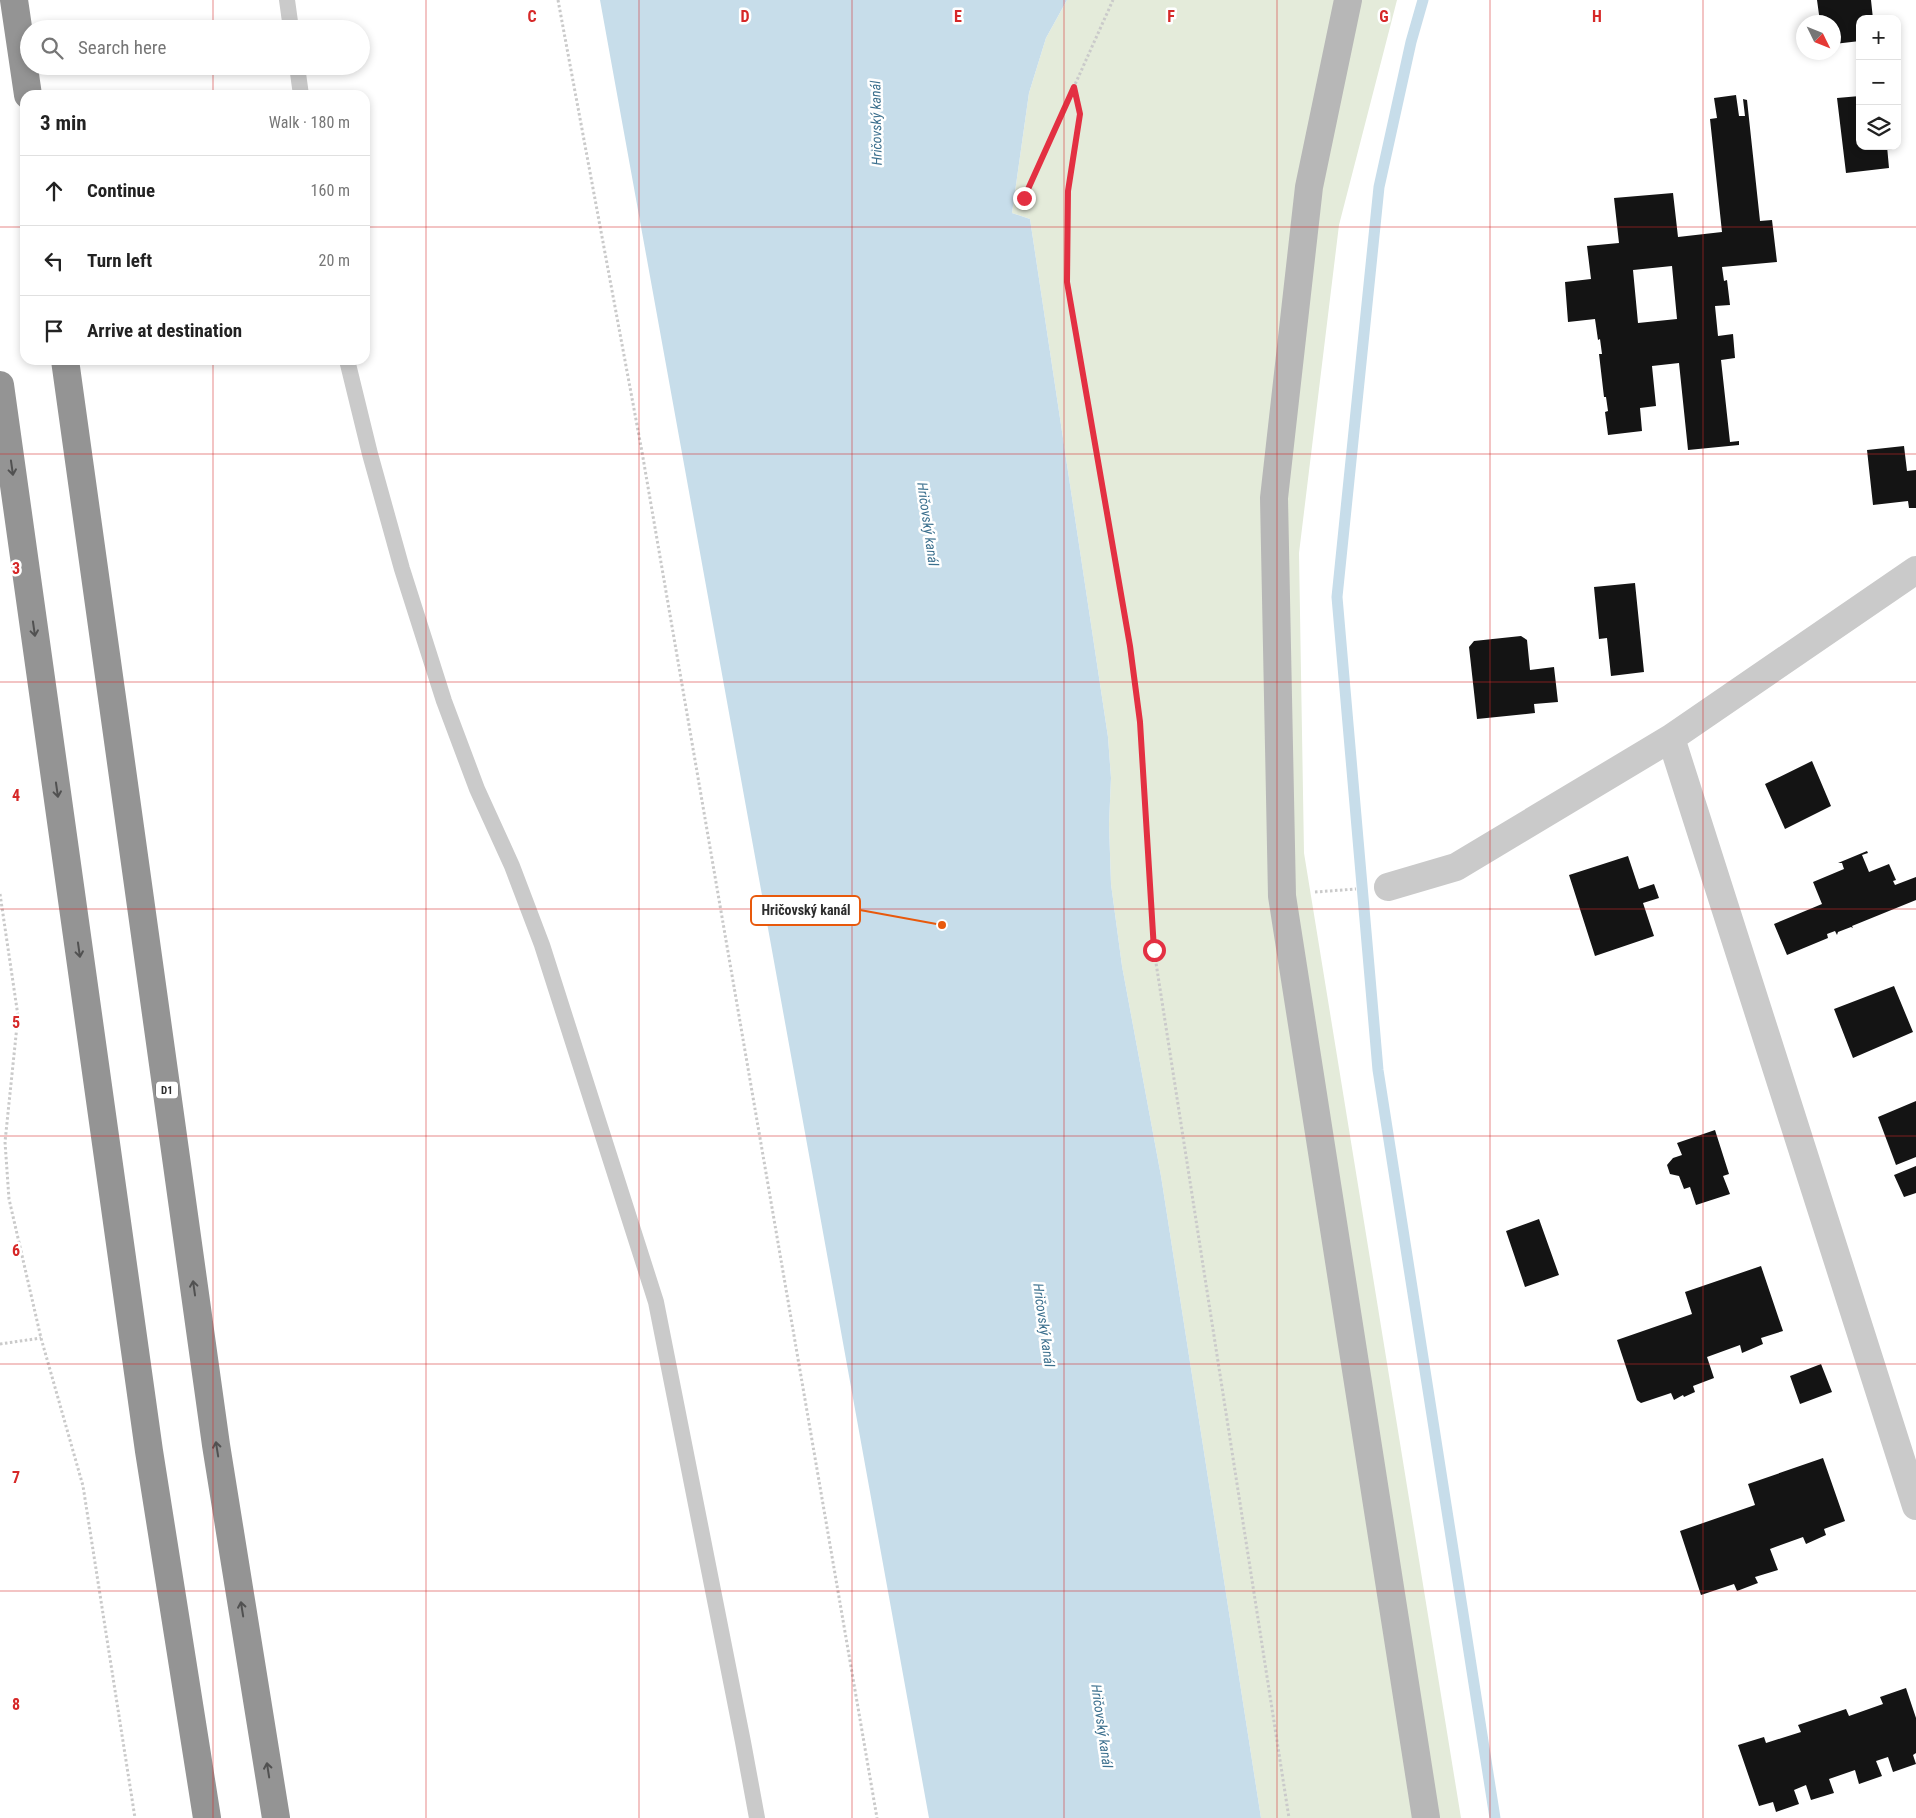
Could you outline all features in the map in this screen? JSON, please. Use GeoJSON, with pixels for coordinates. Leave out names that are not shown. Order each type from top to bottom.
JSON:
{"type":"FeatureCollection","features":[{"type":"Feature","properties":{"kind":"highway"},"geometry":{"type":"LineString","coordinates":[[14,0],[20,41]]}},
{"type":"Feature","properties":{"kind":"highway"},"geometry":{"type":"LineString","coordinates":[[25,75],[27,90]]}},
{"type":"Feature","properties":{"kind":"highway","name":"D1"},"geometry":{"type":"LineString","coordinates":[[66,365],[216,1445],[276,1818]]}},
{"type":"Feature","properties":{"kind":"highway"},"geometry":{"type":"LineString","coordinates":[[0,385],[149,1451],[208,1818]]}},
{"type":"Feature","properties":{"kind":"main road"},"geometry":{"type":"LineString","coordinates":[[1348,0],[1308,187],[1274,498],[1282,896],[1426,1818]]}},
{"type":"Feature","properties":{"kind":"street"},"geometry":{"type":"LineString","coordinates":[[1388,887],[1456,867],[1671,738],[1916,570]]}},
{"type":"Feature","properties":{"kind":"street"},"geometry":{"type":"LineString","coordinates":[[1671,738],[1916,1506]]}},
{"type":"Feature","properties":{"kind":"lane"},"geometry":{"type":"LineString","coordinates":[[287,0],[290,20]]}},
{"type":"Feature","properties":{"kind":"lane"},"geometry":{"type":"LineString","coordinates":[[298,75],[300,90]]}},
{"type":"Feature","properties":{"kind":"lane"},"geometry":{"type":"LineString","coordinates":[[348,365],[370,454],[402,569],[444,701],[477,789],[512,866],[542,945],[656,1302],[743,1742],[756,1818]]}},
{"type":"Feature","properties":{"kind":"path"},"geometry":{"type":"LineString","coordinates":[[558,0],[642,452],[877,1818]]}},
{"type":"Feature","properties":{"kind":"path"},"geometry":{"type":"LineString","coordinates":[[1024,198],[1113,0]]}},
{"type":"Feature","properties":{"kind":"path"},"geometry":{"type":"LineString","coordinates":[[1074,87],[1080,114],[1068,191],[1067,282],[1130,646],[1140,722],[1154,950],[1289,1818]]}},
{"type":"Feature","properties":{"kind":"path"},"geometry":{"type":"LineString","coordinates":[[0,894],[18,1016],[5,1142],[9,1199],[42,1338],[83,1486],[135,1818]]}},
{"type":"Feature","properties":{"kind":"path"},"geometry":{"type":"LineString","coordinates":[[0,1344],[42,1338]]}},
{"type":"Feature","properties":{"kind":"green space"},"geometry":{"type":"Polygon","coordinates":[[[1067,0],[1397,0],[1339,225],[1299,553],[1304,853],[1461,1818],[1261,1818],[1161,1176],[1122,966],[1111,884],[1109,824],[1111,778],[1108,737],[1030,219],[1012,213],[1029,93],[1046,38],[1067,0]]]}},
{"type":"Feature","properties":{"kind":"water","name":"Hričovský kanál"},"geometry":{"type":"Polygon","coordinates":[[[600,0],[1067,0],[1046,38],[1029,93],[1012,213],[1030,219],[1108,737],[1111,778],[1109,824],[1111,884],[1122,966],[1161,1176],[1261,1818],[929,1818],[600,0]]]}},
{"type":"Feature","properties":{"kind":"building"},"geometry":{"type":"Polygon","coordinates":[[[1817,0],[1871,0],[1873,15],[1856,15],[1856,41],[1841,43],[1841,15],[1819,15],[1817,0]]]}},
{"type":"Feature","properties":{"kind":"building"},"geometry":{"type":"Polygon","coordinates":[[[1736,95],[1739,116],[1745,116],[1743,99],[1747,100],[1760,221],[1772,220],[1777,262],[1722,267],[1724,281],[1727,280],[1730,305],[1715,306],[1718,336],[1733,334],[1735,358],[1721,360],[1730,442],[1739,441],[1739,445],[1688,450],[1679,363],[1652,366],[1656,406],[1640,408],[1642,431],[1608,435],[1605,412],[1608,411],[1606,397],[1604,397],[1599,354],[1602,354],[1595,319],[1568,322],[1565,282],[1591,279],[1587,246],[1619,243],[1614,198],[1673,193],[1678,237],[1722,232],[1710,119],[1717,118],[1714,98],[1736,95]],[[1672,266],[1633,270],[1638,323],[1677,319],[1672,266]]]}},
{"type":"Feature","properties":{"kind":"building"},"geometry":{"type":"Polygon","coordinates":[[[1856,96],[1856,150],[1887,150],[1889,168],[1846,173],[1837,98],[1856,96]]]}},
{"type":"Feature","properties":{"kind":"building"},"geometry":{"type":"Polygon","coordinates":[[[1904,446],[1907,471],[1916,470],[1916,508],[1909,508],[1908,501],[1873,505],[1867,450],[1904,446]]]}},
{"type":"Feature","properties":{"kind":"building"},"geometry":{"type":"Polygon","coordinates":[[[1635,583],[1644,672],[1611,676],[1607,638],[1599,639],[1594,587],[1635,583]]]}},
{"type":"Feature","properties":{"kind":"building"},"geometry":{"type":"Polygon","coordinates":[[[1521,636],[1527,640],[1530,670],[1554,667],[1558,702],[1534,704],[1535,713],[1477,719],[1469,647],[1474,641],[1521,636]]]}},
{"type":"Feature","properties":{"kind":"building"},"geometry":{"type":"Polygon","coordinates":[[[1812,761],[1831,806],[1785,829],[1765,784],[1812,761]]]}},
{"type":"Feature","properties":{"kind":"building"},"geometry":{"type":"Polygon","coordinates":[[[1867,851],[1868,853],[1862,855],[1869,872],[1889,864],[1896,880],[1893,881],[1895,885],[1916,877],[1916,900],[1852,926],[1853,928],[1838,932],[1837,935],[1835,931],[1827,934],[1828,938],[1787,955],[1774,924],[1822,904],[1813,882],[1844,869],[1842,863],[1838,863],[1867,851]]]}},
{"type":"Feature","properties":{"kind":"building"},"geometry":{"type":"Polygon","coordinates":[[[1628,856],[1639,889],[1654,884],[1659,898],[1643,903],[1654,936],[1595,956],[1569,875],[1628,856]]]}},
{"type":"Feature","properties":{"kind":"building"},"geometry":{"type":"Polygon","coordinates":[[[1894,986],[1913,1032],[1853,1058],[1834,1009],[1894,986]]]}},
{"type":"Feature","properties":{"kind":"building"},"geometry":{"type":"Polygon","coordinates":[[[1916,1101],[1916,1157],[1896,1165],[1878,1117],[1916,1101]]]}},
{"type":"Feature","properties":{"kind":"building"},"geometry":{"type":"Polygon","coordinates":[[[1715,1130],[1729,1174],[1723,1176],[1730,1194],[1696,1205],[1690,1187],[1684,1189],[1679,1176],[1670,1174],[1667,1165],[1673,1158],[1682,1155],[1677,1143],[1715,1130]]]}},
{"type":"Feature","properties":{"kind":"building"},"geometry":{"type":"Polygon","coordinates":[[[1916,1166],[1916,1193],[1904,1197],[1894,1175],[1916,1166]]]}},
{"type":"Feature","properties":{"kind":"building"},"geometry":{"type":"Polygon","coordinates":[[[1539,1219],[1559,1275],[1525,1287],[1506,1231],[1539,1219]]]}},
{"type":"Feature","properties":{"kind":"building"},"geometry":{"type":"Polygon","coordinates":[[[1761,1266],[1783,1331],[1761,1338],[1763,1344],[1742,1353],[1740,1345],[1707,1357],[1714,1378],[1693,1386],[1695,1392],[1674,1400],[1671,1393],[1641,1403],[1637,1400],[1617,1340],[1692,1314],[1685,1292],[1761,1266]]]}},
{"type":"Feature","properties":{"kind":"building"},"geometry":{"type":"Polygon","coordinates":[[[1821,1364],[1832,1392],[1800,1404],[1790,1376],[1821,1364]]]}},
{"type":"Feature","properties":{"kind":"building"},"geometry":{"type":"Polygon","coordinates":[[[1823,1458],[1845,1521],[1824,1529],[1826,1535],[1806,1544],[1803,1537],[1770,1549],[1778,1570],[1755,1577],[1758,1583],[1737,1591],[1734,1584],[1701,1595],[1680,1531],[1755,1505],[1748,1484],[1823,1458]]]}},
{"type":"Feature","properties":{"kind":"building"},"geometry":{"type":"Polygon","coordinates":[[[1906,1688],[1916,1718],[1916,1753],[1913,1755],[1916,1764],[1893,1772],[1888,1757],[1876,1761],[1882,1776],[1859,1784],[1855,1770],[1829,1779],[1834,1793],[1811,1800],[1806,1785],[1794,1790],[1799,1804],[1776,1812],[1773,1802],[1759,1806],[1738,1745],[1764,1737],[1766,1743],[1801,1732],[1798,1725],[1846,1709],[1849,1716],[1883,1704],[1880,1697],[1906,1688]]]}},
{"type":"Feature","properties":{"kind":"waterway"},"geometry":{"type":"LineString","coordinates":[[1423,0],[1411,42],[1379,187],[1337,597],[1378,1070],[1495,1818]]}},
{"type":"Feature","properties":{"kind":"place","name":"Hričovský kanál"},"geometry":{"type":"Point","coordinates":[942,925]}},
{"type":"Feature","properties":{"kind":"route"},"geometry":{"type":"LineString","coordinates":[[1024,198],[1074,87],[1080,114],[1068,191],[1067,282],[1130,646],[1140,722],[1154,950]]}}]}
